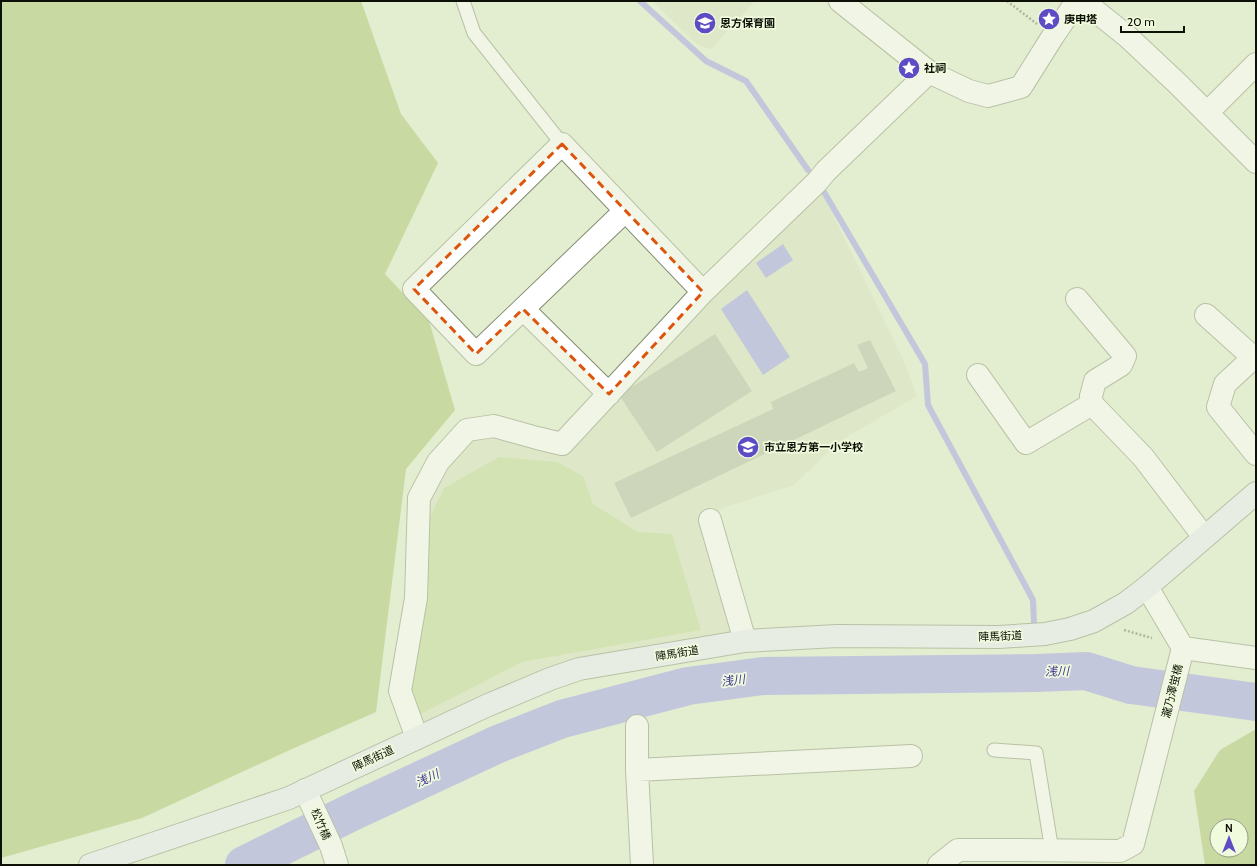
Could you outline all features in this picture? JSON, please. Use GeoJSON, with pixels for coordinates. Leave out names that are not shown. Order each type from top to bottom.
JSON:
{"type":"FeatureCollection","features":[{"type":"Feature","properties":{"kind":"main road","name":"陣馬街道"},"geometry":{"type":"LineString","coordinates":[[90,865],[289,798],[308,797],[417,738],[527,688],[579,669],[746,641],[837,636],[999,637],[1045,634],[1070,629],[1094,621],[1126,603],[1147,587],[1256,493]]}},
{"type":"Feature","properties":{"kind":"street"},"geometry":{"type":"LineString","coordinates":[[840,1],[929,72],[969,91],[988,96],[1021,87],[1077,1]]}},
{"type":"Feature","properties":{"kind":"street"},"geometry":{"type":"LineString","coordinates":[[1083,1],[1128,37],[1256,162]]}},
{"type":"Feature","properties":{"kind":"street"},"geometry":{"type":"LineString","coordinates":[[1207,113],[1256,64]]}},
{"type":"Feature","properties":{"kind":"street"},"geometry":{"type":"LineString","coordinates":[[417,738],[400,691],[416,598],[419,498],[438,462],[467,430],[487,427],[494,426],[562,444],[702,292],[929,72]]}},
{"type":"Feature","properties":{"kind":"street"},"geometry":{"type":"LineString","coordinates":[[625,211],[476,354],[414,289],[562,144],[702,292]]}},
{"type":"Feature","properties":{"kind":"street"},"geometry":{"type":"LineString","coordinates":[[1077,299],[1125,356],[1120,365],[1095,381],[1091,396],[1092,404],[1144,457],[1204,537]]}},
{"type":"Feature","properties":{"kind":"street"},"geometry":{"type":"LineString","coordinates":[[523,308],[609,394]]}},
{"type":"Feature","properties":{"kind":"street"},"geometry":{"type":"LineString","coordinates":[[1206,315],[1254,359],[1225,384],[1218,407],[1256,454]]}},
{"type":"Feature","properties":{"kind":"street"},"geometry":{"type":"LineString","coordinates":[[978,374],[1026,443],[1092,404]]}},
{"type":"Feature","properties":{"kind":"street"},"geometry":{"type":"LineString","coordinates":[[710,520],[746,641]]}},
{"type":"Feature","properties":{"kind":"street"},"geometry":{"type":"LineString","coordinates":[[1147,587],[1182,653],[1256,658]]}},
{"type":"Feature","properties":{"kind":"street","name":"瀧乃澤蛍橋"},"geometry":{"type":"LineString","coordinates":[[939,865],[958,850],[1022,857],[1052,851],[1120,851],[1133,844],[1182,653]]}},
{"type":"Feature","properties":{"kind":"street"},"geometry":{"type":"LineString","coordinates":[[638,726],[637,770],[642,865]]}},
{"type":"Feature","properties":{"kind":"street"},"geometry":{"type":"LineString","coordinates":[[637,770],[911,756]]}},
{"type":"Feature","properties":{"kind":"street","name":"松竹橋"},"geometry":{"type":"LineString","coordinates":[[308,797],[334,855]]}},
{"type":"Feature","properties":{"kind":"lane"},"geometry":{"type":"LineString","coordinates":[[463,1],[474,33],[562,144]]}},
{"type":"Feature","properties":{"kind":"lane"},"geometry":{"type":"LineString","coordinates":[[994,750],[1036,753],[1052,851]]}},
{"type":"Feature","properties":{"kind":"path"},"geometry":{"type":"LineString","coordinates":[[1007,1],[1053,36]]}},
{"type":"Feature","properties":{"kind":"path"},"geometry":{"type":"LineString","coordinates":[[1094,621],[1182,653]]}},
{"type":"Feature","properties":{"kind":"highlighted area"},"geometry":{"type":"Polygon","coordinates":[[[562,144],[703,292],[609,394],[523,309],[476,354],[414,289],[562,144]]]}},
{"type":"Feature","properties":{"kind":"shaded area","name":"恩方保育園"},"geometry":{"type":"Polygon","coordinates":[[[652,1],[755,1],[711,49],[698,45],[652,1]]]}},
{"type":"Feature","properties":{"kind":"shaded area"},"geometry":{"type":"Polygon","coordinates":[[[817,182],[901,355],[917,396],[838,442],[794,485],[722,508],[710,520],[743,632],[531,675],[414,727],[419,498],[467,430],[562,444],[817,182]]]}},
{"type":"Feature","properties":{"kind":"shaded area"},"geometry":{"type":"Polygon","coordinates":[[[783,244],[793,260],[766,278],[756,263],[783,244]]]}},
{"type":"Feature","properties":{"kind":"shaded area"},"geometry":{"type":"Polygon","coordinates":[[[747,290],[790,357],[763,375],[721,309],[747,290]]]}},
{"type":"Feature","properties":{"kind":"green space"},"geometry":{"type":"Polygon","coordinates":[[[1,1],[361,1],[401,114],[438,163],[385,274],[429,321],[455,410],[406,469],[376,712],[142,818],[1,858],[1,1]]]}},
{"type":"Feature","properties":{"kind":"green space"},"geometry":{"type":"Polygon","coordinates":[[[499,457],[557,462],[583,476],[593,504],[638,532],[672,534],[701,630],[522,662],[417,716],[408,683],[428,579],[428,521],[444,488],[499,457]]]}},
{"type":"Feature","properties":{"kind":"green space"},"geometry":{"type":"Polygon","coordinates":[[[1256,729],[1256,865],[1205,865],[1194,791],[1220,750],[1256,729]]]}},
{"type":"Feature","properties":{"kind":"building"},"geometry":{"type":"Polygon","coordinates":[[[715,334],[752,391],[657,452],[619,395],[715,334]]]}},
{"type":"Feature","properties":{"kind":"building"},"geometry":{"type":"Polygon","coordinates":[[[870,340],[896,391],[631,518],[614,483],[773,409],[771,402],[854,363],[859,372],[868,368],[857,345],[870,340]]]}},
{"type":"Feature","properties":{"kind":"waterway"},"geometry":{"type":"LineString","coordinates":[[640,1],[706,61],[746,81],[808,170]]}},
{"type":"Feature","properties":{"kind":"waterway"},"geometry":{"type":"LineString","coordinates":[[824,192],[925,364],[928,405],[1033,600],[1034,623]]}},
{"type":"Feature","properties":{"kind":"waterway"},"geometry":{"type":"LineString","coordinates":[[1036,657],[1037,673]]}},
{"type":"Feature","properties":{"kind":"waterway","name":"浅川"},"geometry":{"type":"LineString","coordinates":[[244,865],[352,812],[498,744],[562,719],[688,686],[763,676],[1037,673],[1086,671],[1131,685],[1256,702]]}},
{"type":"Feature","properties":{"kind":"place","name":"庚申塔"},"geometry":{"type":"Point","coordinates":[1049,19]}},
{"type":"Feature","properties":{"kind":"place","name":"恩方保育園"},"geometry":{"type":"Point","coordinates":[705,23]}},
{"type":"Feature","properties":{"kind":"place","name":"社祠"},"geometry":{"type":"Point","coordinates":[909,68]}},
{"type":"Feature","properties":{"kind":"place","name":"市立恩方第一小学校"},"geometry":{"type":"Point","coordinates":[748,447]}}]}
